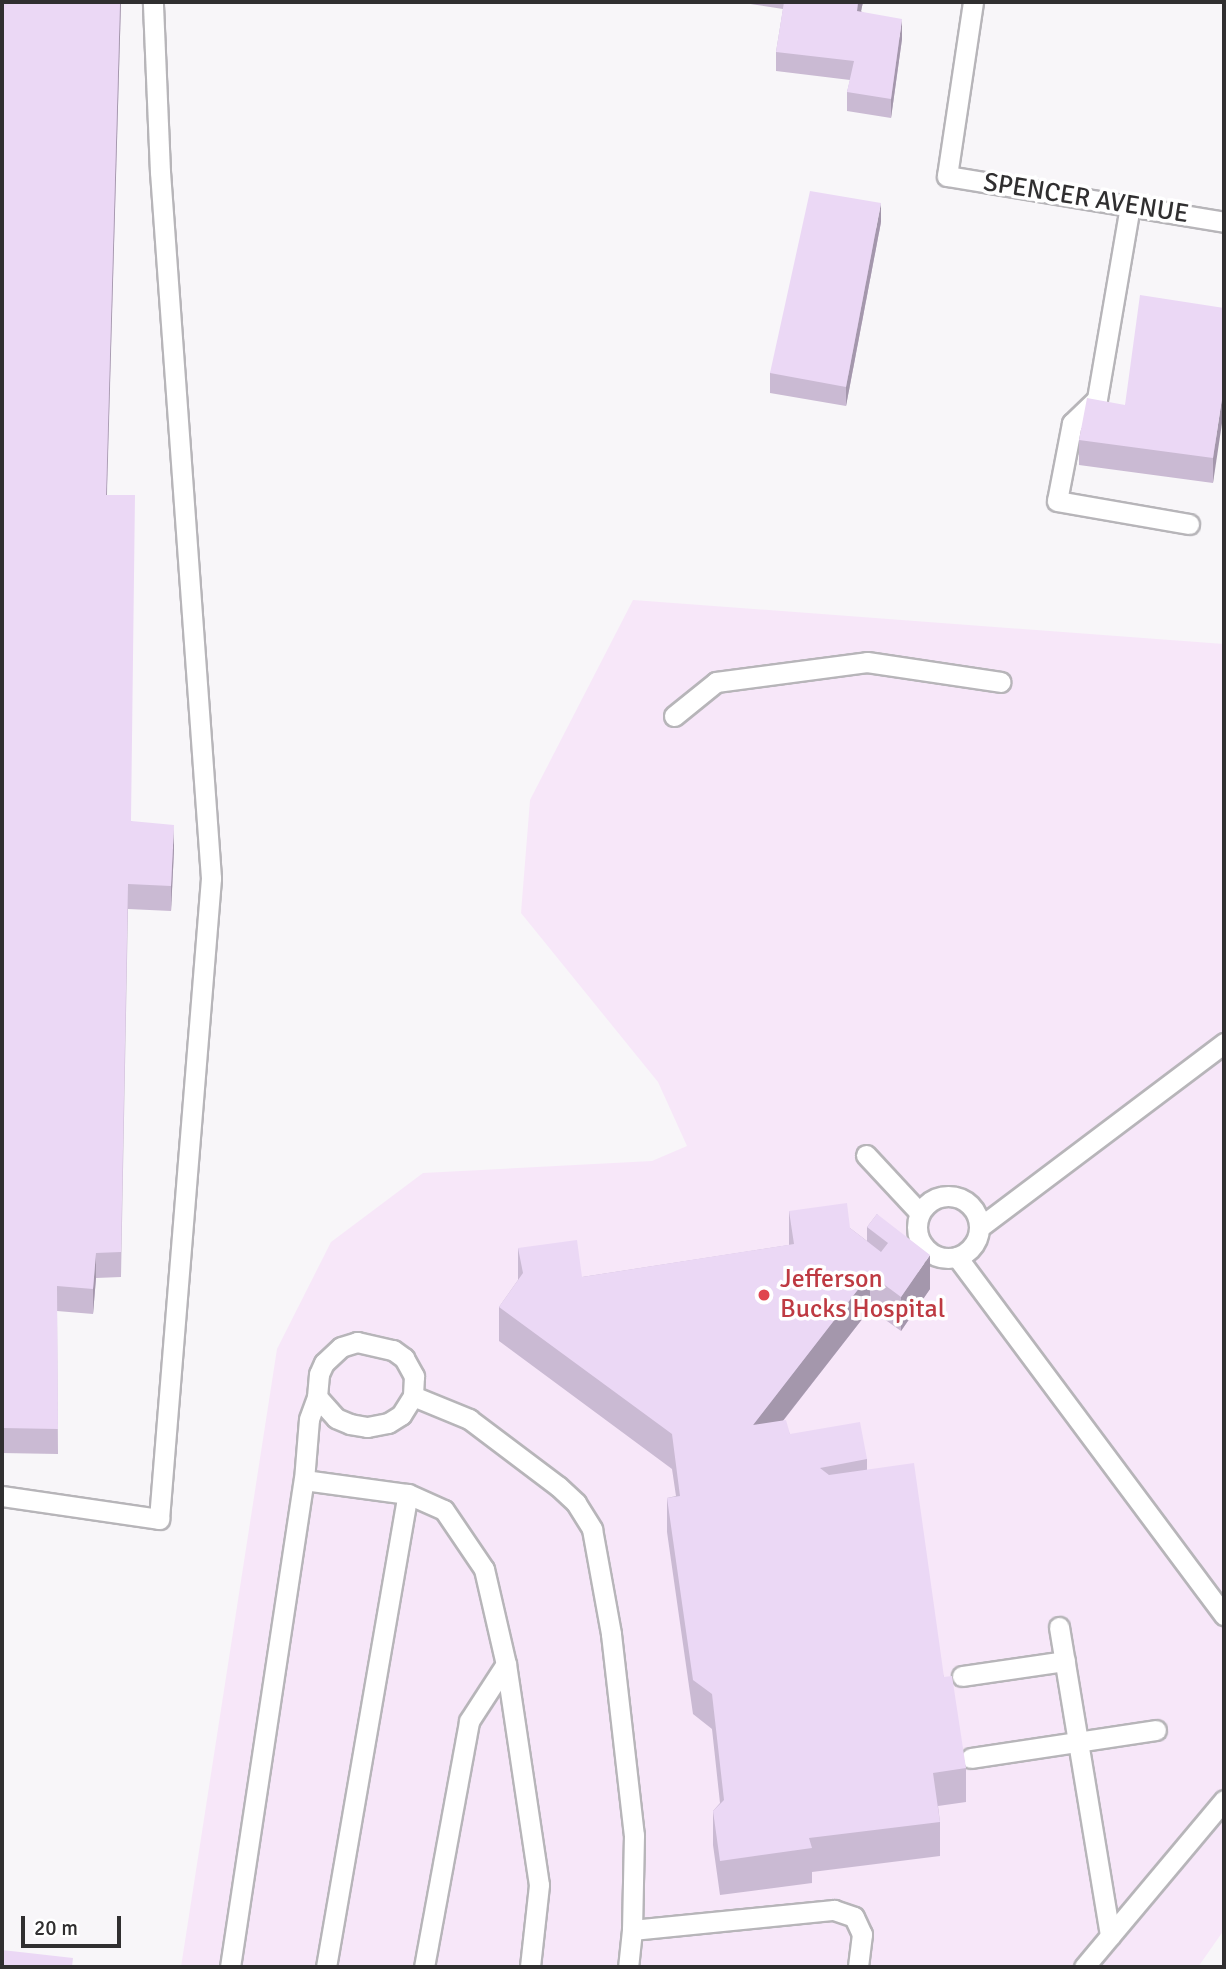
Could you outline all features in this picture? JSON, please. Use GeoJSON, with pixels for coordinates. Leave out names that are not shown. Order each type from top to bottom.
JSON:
{"type":"FeatureCollection","features":[{"type":"Feature","properties":{"kind":"lane"},"geometry":{"type":"LineString","coordinates":[[2,1496],[159,1518],[211,878],[160,172],[153,2]]}},
{"type":"Feature","properties":{"kind":"lane","name":"SPENCER AVENUE"},"geometry":{"type":"LineString","coordinates":[[974,2],[947,176],[1224,222]]}},
{"type":"Feature","properties":{"kind":"lane"},"geometry":{"type":"LineString","coordinates":[[1130,206],[1097,399],[1072,423],[1057,501],[1189,524]]}},
{"type":"Feature","properties":{"kind":"lane"},"geometry":{"type":"LineString","coordinates":[[674,716],[716,682],[867,662],[1001,682]]}},
{"type":"Feature","properties":{"kind":"lane"},"geometry":{"type":"LineString","coordinates":[[979,1227],[1224,1043]]}},
{"type":"Feature","properties":{"kind":"lane"},"geometry":{"type":"LineString","coordinates":[[866,1155],[919,1212]]}},
{"type":"Feature","properties":{"kind":"lane"},"geometry":{"type":"LineString","coordinates":[[950,1195],[968,1204],[979,1227],[976,1243],[957,1257],[941,1257],[925,1248],[917,1231],[919,1212],[932,1199],[950,1195]]}},
{"type":"Feature","properties":{"kind":"lane"},"geometry":{"type":"LineString","coordinates":[[957,1257],[1224,1615]]}},
{"type":"Feature","properties":{"kind":"lane"},"geometry":{"type":"LineString","coordinates":[[230,1967],[304,1480],[309,1419],[317,1397],[319,1374],[324,1363],[341,1347],[357,1342],[382,1345],[404,1358],[414,1376],[413,1396],[401,1415],[388,1423],[367,1427],[336,1418],[317,1397]]}},
{"type":"Feature","properties":{"kind":"lane"},"geometry":{"type":"LineString","coordinates":[[413,1396],[469,1419],[558,1486],[576,1503],[592,1529],[611,1634],[634,1835],[632,1930],[628,1967]]}},
{"type":"Feature","properties":{"kind":"lane"},"geometry":{"type":"LineString","coordinates":[[304,1480],[408,1494],[444,1510],[484,1569],[506,1664],[539,1885],[530,1967]]}},
{"type":"Feature","properties":{"kind":"lane"},"geometry":{"type":"LineString","coordinates":[[326,1967],[408,1494]]}},
{"type":"Feature","properties":{"kind":"lane"},"geometry":{"type":"LineString","coordinates":[[1059,1627],[1110,1936]]}},
{"type":"Feature","properties":{"kind":"lane"},"geometry":{"type":"LineString","coordinates":[[962,1676],[1065,1661]]}},
{"type":"Feature","properties":{"kind":"lane"},"geometry":{"type":"LineString","coordinates":[[424,1967],[469,1721],[506,1664]]}},
{"type":"Feature","properties":{"kind":"lane"},"geometry":{"type":"LineString","coordinates":[[971,1758],[1156,1730]]}},
{"type":"Feature","properties":{"kind":"lane"},"geometry":{"type":"LineString","coordinates":[[1084,1967],[1224,1800]]}},
{"type":"Feature","properties":{"kind":"lane"},"geometry":{"type":"LineString","coordinates":[[632,1930],[834,1910],[854,1917],[862,1934],[858,1967]]}},
{"type":"Feature","properties":{"kind":"shaded area","name":"Jefferson Bucks Hospital"},"geometry":{"type":"Polygon","coordinates":[[[633,600],[1224,644],[1224,1930],[1198,1967],[181,1967],[277,1349],[331,1242],[423,1173],[652,1161],[687,1146],[658,1082],[521,913],[530,800],[633,600]]]}},
{"type":"Feature","properties":{"kind":"building"},"geometry":{"type":"Polygon","coordinates":[[[2,2],[120,2],[106,495],[135,495],[131,821],[174,825],[171,886],[128,884],[121,1252],[96,1253],[93,1289],[57,1286],[58,1429],[2,1428],[2,2]]]}},
{"type":"Feature","properties":{"kind":"building"},"geometry":{"type":"Polygon","coordinates":[[[784,2],[858,2],[857,11],[902,19],[891,99],[847,92],[854,61],[776,52],[784,2]]]}},
{"type":"Feature","properties":{"kind":"building"},"geometry":{"type":"Polygon","coordinates":[[[810,191],[881,203],[846,387],[770,373],[810,191]]]}},
{"type":"Feature","properties":{"kind":"building"},"geometry":{"type":"Polygon","coordinates":[[[1140,295],[1224,308],[1224,385],[1213,458],[1079,440],[1087,398],[1125,405],[1140,295]]]}},
{"type":"Feature","properties":{"kind":"building"},"geometry":{"type":"Polygon","coordinates":[[[847,1203],[850,1228],[881,1252],[888,1243],[867,1227],[877,1214],[930,1255],[901,1297],[870,1274],[753,1425],[786,1420],[790,1434],[860,1422],[867,1459],[820,1468],[829,1475],[914,1463],[944,1677],[952,1676],[966,1768],[933,1773],[940,1822],[809,1838],[812,1848],[720,1861],[713,1811],[724,1800],[712,1694],[693,1680],[667,1498],[680,1496],[672,1434],[499,1307],[523,1273],[518,1248],[577,1240],[582,1277],[794,1244],[789,1211],[847,1203]]]}},
{"type":"Feature","properties":{"kind":"building"},"geometry":{"type":"Polygon","coordinates":[[[2,1950],[73,1958],[72,1967],[2,1967],[2,1950]]]}},
{"type":"Feature","properties":{"kind":"place","name":"Jefferson Bucks Hospital"},"geometry":{"type":"Point","coordinates":[764,1295]}}]}
